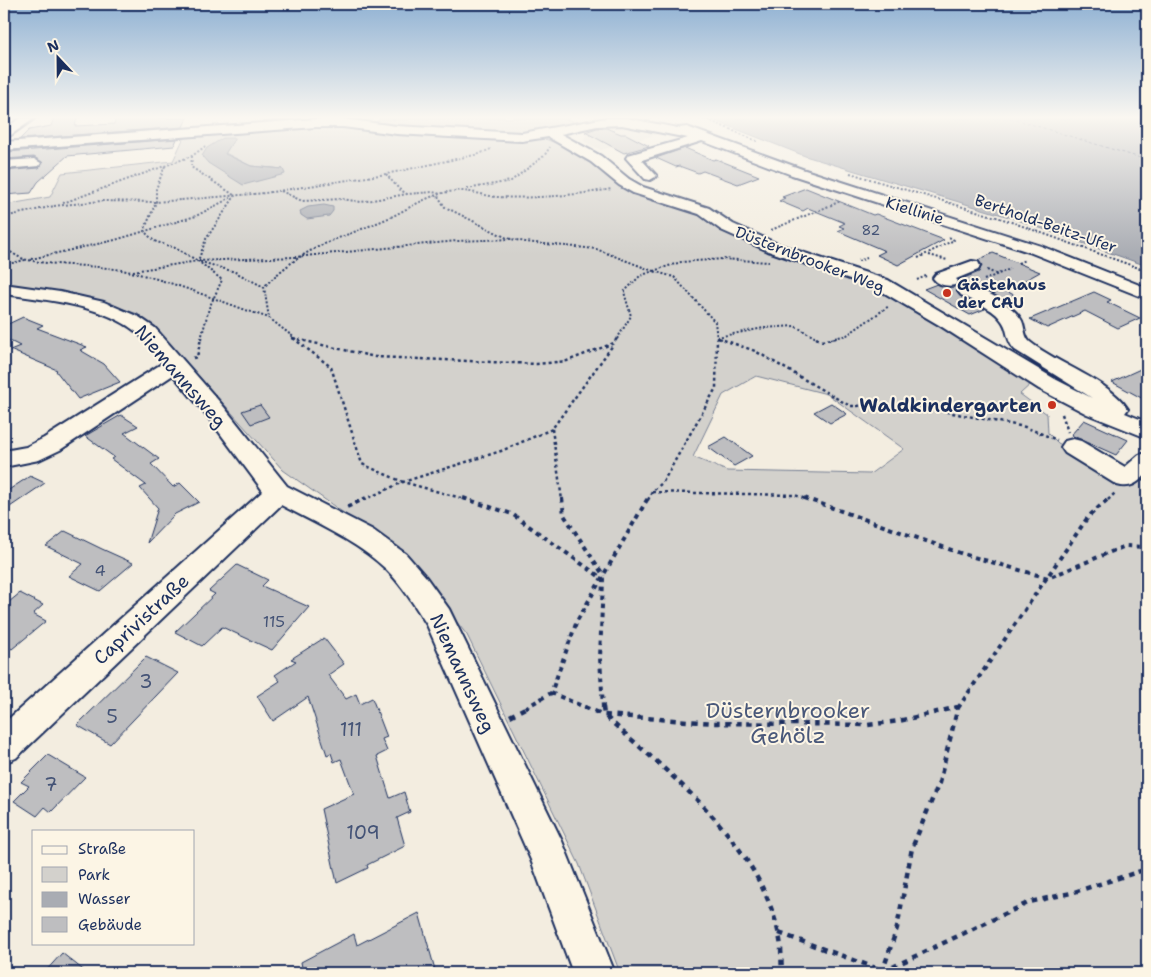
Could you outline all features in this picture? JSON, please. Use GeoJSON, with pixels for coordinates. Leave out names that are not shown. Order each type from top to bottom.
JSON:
{"type":"FeatureCollection","features":[{"type":"Feature","properties":{"kind":"street"},"geometry":{"type":"LineString","coordinates":[[4,166],[34,164]]}},
{"type":"Feature","properties":{"kind":"street","name":"Düsternbrooker Weg"},"geometry":{"type":"LineString","coordinates":[[602,164],[629,186],[648,194],[704,211],[727,227],[790,254],[841,269],[882,284],[946,321],[1032,376],[1076,400],[1147,431]]}},
{"type":"Feature","properties":{"kind":"street"},"geometry":{"type":"LineString","coordinates":[[638,164],[650,176]]}},
{"type":"Feature","properties":{"kind":"street","name":"Kiellinie"},"geometry":{"type":"LineString","coordinates":[[773,164],[1035,249],[1147,294]]}},
{"type":"Feature","properties":{"kind":"street"},"geometry":{"type":"LineString","coordinates":[[949,282],[942,278],[979,270]]}},
{"type":"Feature","properties":{"kind":"street"},"geometry":{"type":"LineString","coordinates":[[976,286],[1010,318],[1014,326],[1015,337],[1022,346],[1106,398],[1118,410],[1118,419]]}},
{"type":"Feature","properties":{"kind":"street","name":"Niemannsweg"},"geometry":{"type":"LineString","coordinates":[[4,289],[53,297],[120,314],[148,332],[216,412],[278,492],[364,537],[396,562],[416,585],[439,618],[548,855],[594,973]]}},
{"type":"Feature","properties":{"kind":"street"},"geometry":{"type":"LineString","coordinates":[[4,459],[30,454],[52,444],[176,364]]}},
{"type":"Feature","properties":{"kind":"street"},"geometry":{"type":"LineString","coordinates":[[1074,447],[1126,479],[1147,461]]}},
{"type":"Feature","properties":{"kind":"street"},"geometry":{"type":"LineString","coordinates":[[4,479],[20,469],[30,454]]}},
{"type":"Feature","properties":{"kind":"street","name":"Caprivistraße"},"geometry":{"type":"LineString","coordinates":[[4,746],[278,492]]}},
{"type":"Feature","properties":{"kind":"path"},"geometry":{"type":"LineString","coordinates":[[54,206],[171,164]]}},
{"type":"Feature","properties":{"kind":"path"},"geometry":{"type":"LineString","coordinates":[[191,164],[191,167],[235,196]]}},
{"type":"Feature","properties":{"kind":"path"},"geometry":{"type":"LineString","coordinates":[[4,217],[54,206],[101,201],[156,202],[281,191],[386,174],[434,164]]}},
{"type":"Feature","properties":{"kind":"path"},"geometry":{"type":"LineString","coordinates":[[269,318],[264,287],[275,273],[295,257],[320,243],[385,219],[443,194],[511,181],[534,164]]}},
{"type":"Feature","properties":{"kind":"path"},"geometry":{"type":"LineString","coordinates":[[144,231],[156,202],[156,189],[165,166]]}},
{"type":"Feature","properties":{"kind":"path","name":"Berthold-Beitz-Ufer"},"geometry":{"type":"LineString","coordinates":[[843,171],[1003,219],[1147,271]]}},
{"type":"Feature","properties":{"kind":"path"},"geometry":{"type":"LineString","coordinates":[[386,174],[407,194]]}},
{"type":"Feature","properties":{"kind":"path"},"geometry":{"type":"LineString","coordinates":[[452,191],[468,190],[495,197],[524,197],[582,194],[629,186]]}},
{"type":"Feature","properties":{"kind":"path"},"geometry":{"type":"LineString","coordinates":[[281,191],[302,201],[342,199],[361,202],[407,194],[432,192],[443,194]]}},
{"type":"Feature","properties":{"kind":"path"},"geometry":{"type":"LineString","coordinates":[[770,231],[860,192]]}},
{"type":"Feature","properties":{"kind":"path"},"geometry":{"type":"LineString","coordinates":[[4,265],[144,231],[196,216],[235,196]]}},
{"type":"Feature","properties":{"kind":"path"},"geometry":{"type":"LineString","coordinates":[[198,261],[206,240],[235,196]]}},
{"type":"Feature","properties":{"kind":"path"},"geometry":{"type":"LineString","coordinates":[[438,196],[445,207],[512,240]]}},
{"type":"Feature","properties":{"kind":"path"},"geometry":{"type":"LineString","coordinates":[[144,231],[154,241],[175,248],[198,261],[222,280],[211,299],[202,326],[197,356],[176,364]]}},
{"type":"Feature","properties":{"kind":"path"},"geometry":{"type":"LineString","coordinates":[[918,258],[954,240],[946,235]]}},
{"type":"Feature","properties":{"kind":"path"},"geometry":{"type":"LineString","coordinates":[[131,272],[198,261],[295,257],[456,241],[512,240],[596,250],[674,277],[715,322],[717,337],[716,388],[663,482],[652,492],[577,621],[551,693],[518,713],[487,725]]}},
{"type":"Feature","properties":{"kind":"path"},"geometry":{"type":"LineString","coordinates":[[4,248],[26,260],[99,266],[131,272],[179,286],[211,299],[269,318],[331,367],[362,464],[403,482],[495,507],[512,514],[603,577]]}},
{"type":"Feature","properties":{"kind":"path"},"geometry":{"type":"LineString","coordinates":[[326,517],[403,482],[502,451],[552,429],[614,343],[631,316],[624,292],[640,276],[682,262],[723,259],[775,262],[790,254]]}},
{"type":"Feature","properties":{"kind":"path"},"geometry":{"type":"LineString","coordinates":[[928,254],[948,260]]}},
{"type":"Feature","properties":{"kind":"path"},"geometry":{"type":"LineString","coordinates":[[198,261],[235,272],[264,287]]}},
{"type":"Feature","properties":{"kind":"path"},"geometry":{"type":"LineString","coordinates":[[976,286],[1010,269]]}},
{"type":"Feature","properties":{"kind":"path"},"geometry":{"type":"LineString","coordinates":[[979,270],[993,273]]}},
{"type":"Feature","properties":{"kind":"path"},"geometry":{"type":"LineString","coordinates":[[717,337],[764,328],[795,326],[822,340],[847,335],[904,297]]}},
{"type":"Feature","properties":{"kind":"path"},"geometry":{"type":"LineString","coordinates":[[717,337],[755,351],[850,406],[911,406],[928,408],[1025,427],[1074,447]]}},
{"type":"Feature","properties":{"kind":"path"},"geometry":{"type":"LineString","coordinates":[[293,338],[375,357],[538,364],[567,361],[614,343]]}},
{"type":"Feature","properties":{"kind":"path"},"geometry":{"type":"LineString","coordinates":[[552,429],[564,515],[603,577],[600,658],[604,715],[697,798],[719,822],[740,850],[755,874],[779,933],[782,973]]}},
{"type":"Feature","properties":{"kind":"path"},"geometry":{"type":"LineString","coordinates":[[883,972],[897,928],[912,848],[939,783],[958,707],[1088,517],[1115,494],[1126,479]]}},
{"type":"Feature","properties":{"kind":"path"},"geometry":{"type":"LineString","coordinates":[[652,492],[795,496],[963,554],[1048,578],[1126,546],[1147,548]]}},
{"type":"Feature","properties":{"kind":"path"},"geometry":{"type":"LineString","coordinates":[[551,693],[604,715],[714,723],[868,725],[899,721],[958,707]]}},
{"type":"Feature","properties":{"kind":"path"},"geometry":{"type":"LineString","coordinates":[[779,933],[883,972],[1030,902],[1071,893],[1147,869]]}},
{"type":"Feature","properties":{"kind":"green space","name":"Düsternbrooker Gehölz"},"geometry":{"type":"Polygon","coordinates":[[[149,164],[215,164],[283,169],[251,166],[246,164],[594,164],[622,184],[861,282],[913,307],[1032,383],[1020,394],[1047,414],[1048,433],[1058,443],[1133,481],[1147,466],[1147,973],[620,973],[579,864],[467,635],[406,557],[283,470],[170,344],[138,314],[93,299],[55,291],[4,285],[4,205],[50,197],[62,173],[149,164]],[[756,376],[723,395],[693,457],[727,471],[870,474],[904,449],[827,394],[756,376]]]}},
{"type":"Feature","properties":{"kind":"water"},"geometry":{"type":"Polygon","coordinates":[[[209,164],[246,164],[251,166],[283,169],[285,174],[243,185],[209,164]]]}},
{"type":"Feature","properties":{"kind":"water"},"geometry":{"type":"Polygon","coordinates":[[[830,164],[1147,164],[1147,266],[1009,217],[830,164]]]}},
{"type":"Feature","properties":{"kind":"water"},"geometry":{"type":"Polygon","coordinates":[[[324,205],[333,207],[333,211],[329,216],[307,219],[301,215],[300,211],[308,207],[324,205]]]}},
{"type":"Feature","properties":{"kind":"building"},"geometry":{"type":"Polygon","coordinates":[[[43,164],[59,164],[38,182],[31,193],[4,195],[4,171],[39,168],[43,164]]]}},
{"type":"Feature","properties":{"kind":"building"},"geometry":{"type":"Polygon","coordinates":[[[668,164],[728,164],[759,176],[738,184],[703,171],[698,173],[679,166],[676,167],[668,164]]]}},
{"type":"Feature","properties":{"kind":"building"},"geometry":{"type":"Polygon","coordinates":[[[806,188],[873,215],[876,214],[944,240],[898,265],[877,255],[885,251],[838,231],[844,228],[839,226],[845,223],[808,208],[803,211],[779,201],[785,198],[782,197],[806,188]]]}},
{"type":"Feature","properties":{"kind":"building"},"geometry":{"type":"Polygon","coordinates":[[[993,253],[1040,272],[1006,291],[1016,296],[1005,301],[977,287],[960,286],[956,291],[960,296],[985,309],[970,315],[924,289],[937,284],[955,287],[959,280],[979,272],[982,265],[978,260],[993,253]]]}},
{"type":"Feature","properties":{"kind":"building"},"geometry":{"type":"Polygon","coordinates":[[[1094,292],[1111,300],[1107,302],[1140,318],[1118,328],[1085,311],[1047,328],[1030,319],[1094,292]]]}},
{"type":"Feature","properties":{"kind":"building"},"geometry":{"type":"Polygon","coordinates":[[[23,317],[43,325],[37,328],[87,347],[80,350],[104,364],[120,382],[78,399],[57,370],[10,350],[20,346],[4,338],[4,326],[23,317]]]}},
{"type":"Feature","properties":{"kind":"building"},"geometry":{"type":"Polygon","coordinates":[[[1147,366],[1147,401],[1112,382],[1147,366]]]}},
{"type":"Feature","properties":{"kind":"building"},"geometry":{"type":"Polygon","coordinates":[[[831,403],[847,414],[830,423],[814,412],[831,403]]]}},
{"type":"Feature","properties":{"kind":"building"},"geometry":{"type":"Polygon","coordinates":[[[260,405],[269,417],[251,424],[242,411],[260,405]]]}},
{"type":"Feature","properties":{"kind":"building"},"geometry":{"type":"Polygon","coordinates":[[[121,415],[138,426],[124,433],[159,459],[151,464],[173,487],[180,483],[199,502],[175,514],[147,543],[158,508],[140,488],[146,485],[111,459],[114,457],[85,436],[121,415]]]}},
{"type":"Feature","properties":{"kind":"building"},"geometry":{"type":"Polygon","coordinates":[[[1084,420],[1128,440],[1116,455],[1071,435],[1084,420]]]}},
{"type":"Feature","properties":{"kind":"building"},"geometry":{"type":"Polygon","coordinates":[[[726,437],[752,456],[734,466],[708,447],[726,437]]]}},
{"type":"Feature","properties":{"kind":"building"},"geometry":{"type":"Polygon","coordinates":[[[30,476],[45,483],[4,511],[4,493],[30,476]]]}},
{"type":"Feature","properties":{"kind":"building"},"geometry":{"type":"Polygon","coordinates":[[[65,531],[133,563],[100,591],[69,576],[83,564],[46,546],[65,531]]]}},
{"type":"Feature","properties":{"kind":"building"},"geometry":{"type":"Polygon","coordinates":[[[237,565],[268,580],[262,586],[309,607],[272,650],[222,627],[202,646],[175,632],[215,594],[209,591],[237,565]]]}},
{"type":"Feature","properties":{"kind":"building"},"geometry":{"type":"Polygon","coordinates":[[[20,593],[43,605],[33,614],[46,621],[12,649],[4,645],[4,606],[20,593]]]}},
{"type":"Feature","properties":{"kind":"building"},"geometry":{"type":"Polygon","coordinates":[[[324,638],[344,664],[328,675],[346,699],[356,694],[360,704],[372,698],[387,737],[382,739],[387,751],[377,756],[390,798],[404,792],[410,812],[397,818],[405,846],[367,865],[368,868],[337,883],[321,809],[354,794],[341,759],[334,762],[331,753],[327,755],[308,697],[273,721],[257,696],[280,681],[275,675],[296,661],[291,659],[324,638]]]}},
{"type":"Feature","properties":{"kind":"building"},"geometry":{"type":"Polygon","coordinates":[[[146,657],[178,673],[110,744],[77,725],[146,657]]]}},
{"type":"Feature","properties":{"kind":"building"},"geometry":{"type":"Polygon","coordinates":[[[48,755],[85,777],[51,812],[45,807],[37,816],[14,801],[29,786],[21,782],[48,755]]]}},
{"type":"Feature","properties":{"kind":"building"},"geometry":{"type":"Polygon","coordinates":[[[419,913],[436,973],[303,973],[301,962],[354,934],[357,945],[419,913]]]}},
{"type":"Feature","properties":{"kind":"building"},"geometry":{"type":"Polygon","coordinates":[[[62,953],[87,973],[44,973],[62,953]]]}},
{"type":"Feature","properties":{"kind":"place","name":"Gästehaus der CAU"},"geometry":{"type":"Point","coordinates":[947,293]}},
{"type":"Feature","properties":{"kind":"place","name":"Waldkindergarten"},"geometry":{"type":"Point","coordinates":[1052,405]}}]}
